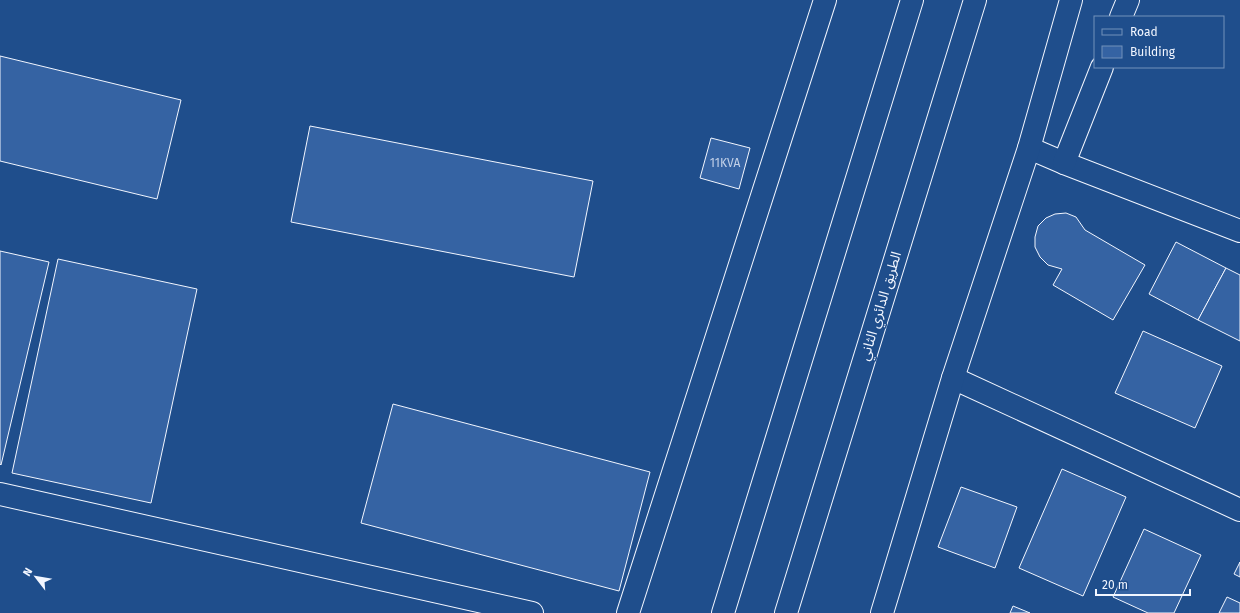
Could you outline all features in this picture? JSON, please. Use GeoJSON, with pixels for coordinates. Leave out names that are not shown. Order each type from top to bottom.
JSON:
{"type":"FeatureCollection","features":[{"type":"Feature","properties":{"kind":"main road"},"geometry":{"type":"LineString","coordinates":[[628,613],[825,0]]}},
{"type":"Feature","properties":{"kind":"main road"},"geometry":{"type":"LineString","coordinates":[[723,613],[912,0]]}},
{"type":"Feature","properties":{"kind":"main road","name":"الطريق الدائري الثاني"},"geometry":{"type":"LineString","coordinates":[[786,613],[975,0]]}},
{"type":"Feature","properties":{"kind":"main road"},"geometry":{"type":"LineString","coordinates":[[882,613],[953,378],[1029,148],[1072,0]]}},
{"type":"Feature","properties":{"kind":"main road"},"geometry":{"type":"LineString","coordinates":[[1121,16],[1128,0]]}},
{"type":"Feature","properties":{"kind":"main road"},"geometry":{"type":"LineString","coordinates":[[1064,163],[1102,68]]}},
{"type":"Feature","properties":{"kind":"main road"},"geometry":{"type":"LineString","coordinates":[[1029,148],[1240,231]]}},
{"type":"Feature","properties":{"kind":"main road"},"geometry":{"type":"LineString","coordinates":[[953,378],[1239,507]]}},
{"type":"Feature","properties":{"kind":"main road"},"geometry":{"type":"LineString","coordinates":[[0,494],[532,613]]}},
{"type":"Feature","properties":{"kind":"building"},"geometry":{"type":"Polygon","coordinates":[[[0,56],[181,100],[157,199],[0,161],[0,56]]]}},
{"type":"Feature","properties":{"kind":"building"},"geometry":{"type":"Polygon","coordinates":[[[310,126],[593,181],[574,277],[291,222],[310,126]]]}},
{"type":"Feature","properties":{"kind":"building"},"geometry":{"type":"Polygon","coordinates":[[[711,138],[750,148],[739,189],[700,178],[711,138]]]}},
{"type":"Feature","properties":{"kind":"building"},"geometry":{"type":"Polygon","coordinates":[[[1066,213],[1076,217],[1085,230],[1145,265],[1113,320],[1053,285],[1062,269],[1048,265],[1040,257],[1035,247],[1035,237],[1038,226],[1046,218],[1055,214],[1066,213]]]}},
{"type":"Feature","properties":{"kind":"building"},"geometry":{"type":"Polygon","coordinates":[[[1176,242],[1226,268],[1198,320],[1149,294],[1176,242]]]}},
{"type":"Feature","properties":{"kind":"building"},"geometry":{"type":"Polygon","coordinates":[[[0,251],[49,262],[1,465],[0,464],[0,251]]]}},
{"type":"Feature","properties":{"kind":"building"},"geometry":{"type":"Polygon","coordinates":[[[58,259],[197,289],[151,503],[12,473],[58,259]]]}},
{"type":"Feature","properties":{"kind":"building"},"geometry":{"type":"Polygon","coordinates":[[[1226,268],[1240,275],[1240,341],[1198,320],[1226,268]]]}},
{"type":"Feature","properties":{"kind":"building"},"geometry":{"type":"Polygon","coordinates":[[[1143,331],[1222,366],[1195,428],[1115,393],[1143,331]]]}},
{"type":"Feature","properties":{"kind":"building"},"geometry":{"type":"Polygon","coordinates":[[[393,404],[650,472],[619,591],[361,523],[393,404]]]}},
{"type":"Feature","properties":{"kind":"building"},"geometry":{"type":"Polygon","coordinates":[[[1062,469],[1126,497],[1083,596],[1019,568],[1062,469]]]}},
{"type":"Feature","properties":{"kind":"building"},"geometry":{"type":"Polygon","coordinates":[[[961,487],[1017,507],[995,568],[938,547],[961,487]]]}},
{"type":"Feature","properties":{"kind":"building"},"geometry":{"type":"Polygon","coordinates":[[[1144,529],[1201,555],[1174,613],[1148,613],[1113,597],[1144,529]]]}},
{"type":"Feature","properties":{"kind":"building"},"geometry":{"type":"Polygon","coordinates":[[[1240,562],[1240,577],[1234,574],[1240,562]]]}},
{"type":"Feature","properties":{"kind":"building"},"geometry":{"type":"Polygon","coordinates":[[[1227,597],[1240,603],[1240,613],[1219,613],[1227,597]]]}},
{"type":"Feature","properties":{"kind":"building"},"geometry":{"type":"Polygon","coordinates":[[[1013,606],[1030,613],[1010,613],[1013,606]]]}}]}
